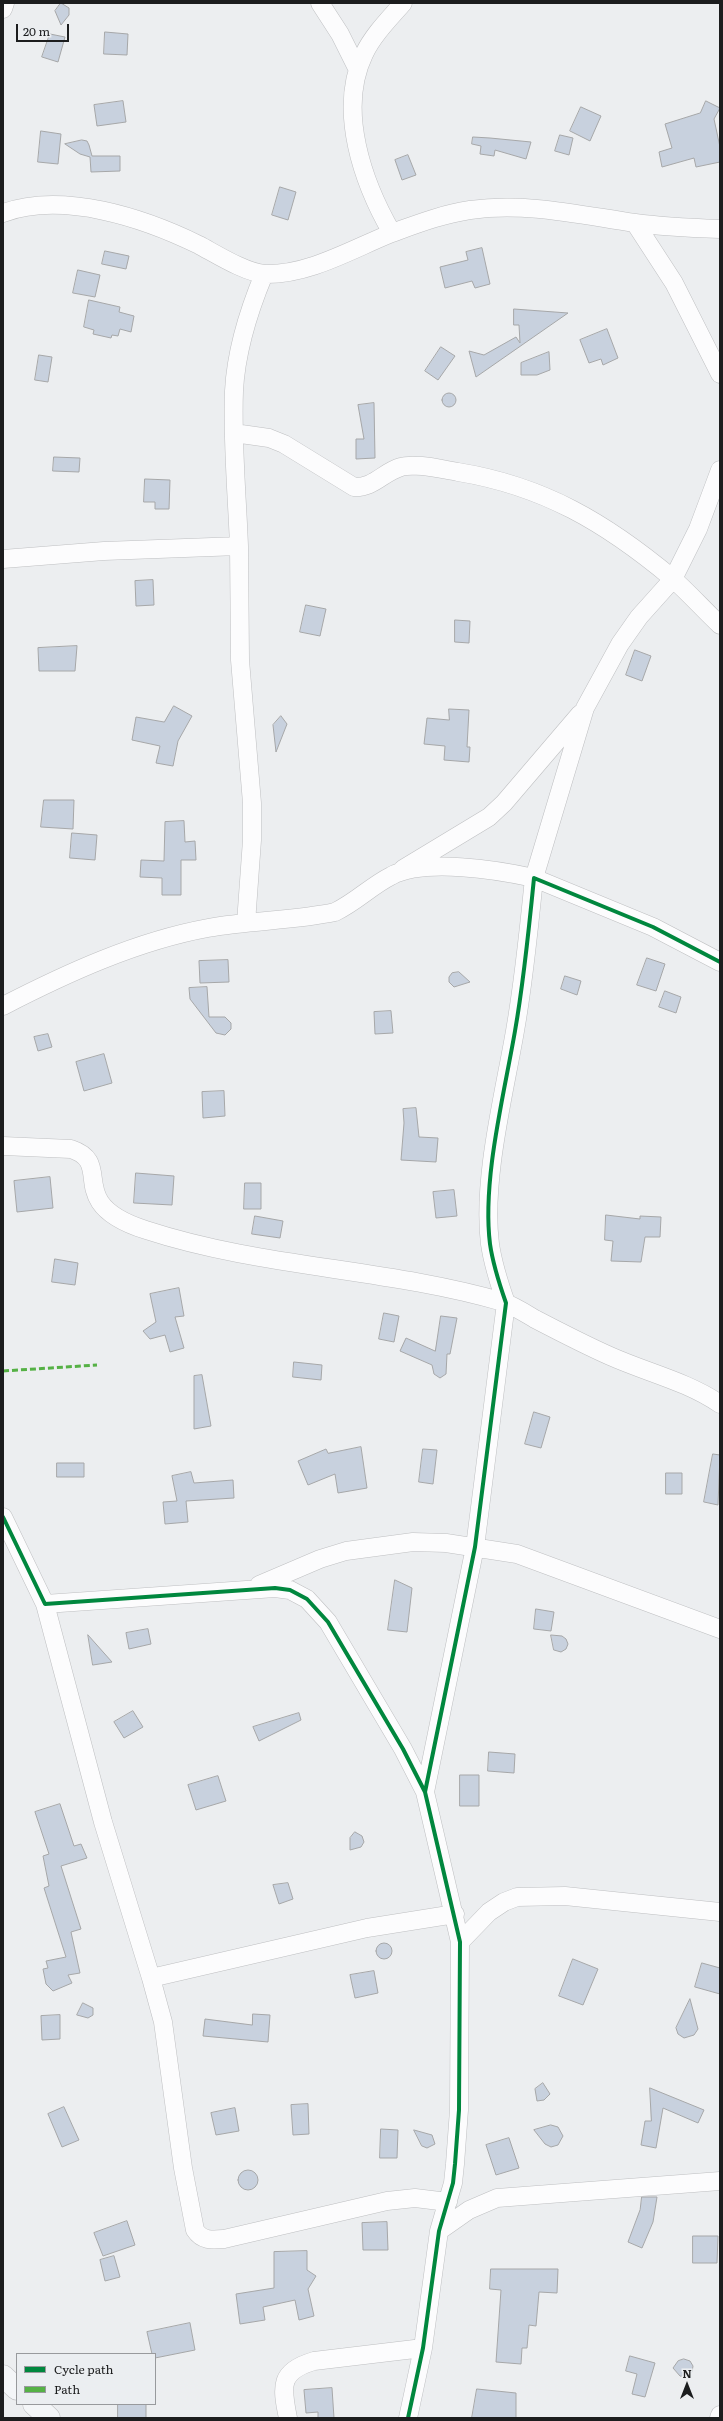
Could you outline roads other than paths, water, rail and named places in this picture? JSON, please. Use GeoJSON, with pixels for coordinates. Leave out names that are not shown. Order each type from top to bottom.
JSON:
{"type":"FeatureCollection","features":[{"type":"Feature","properties":{"kind":"street"},"geometry":{"type":"LineString","coordinates":[[3,9],[5,3]]}},
{"type":"Feature","properties":{"kind":"street"},"geometry":{"type":"LineString","coordinates":[[320,3],[340,34],[358,70]]}},
{"type":"Feature","properties":{"kind":"street"},"geometry":{"type":"LineString","coordinates":[[392,233],[371,194],[358,152],[354,121],[354,88],[364,53],[377,34],[403,3]]}},
{"type":"Feature","properties":{"kind":"street"},"geometry":{"type":"LineString","coordinates":[[3,213],[19,207],[50,205],[81,207],[113,213],[176,234],[248,269],[264,274],[291,272],[315,265],[392,233],[428,221],[470,210],[512,208],[566,211],[635,223],[720,229]]}},
{"type":"Feature","properties":{"kind":"street"},"geometry":{"type":"LineString","coordinates":[[635,223],[674,283],[720,374]]}},
{"type":"Feature","properties":{"kind":"street"},"geometry":{"type":"LineString","coordinates":[[246,923],[252,840],[252,803],[240,660],[239,546],[234,433],[234,389],[242,343],[252,303],[264,274]]}},
{"type":"Feature","properties":{"kind":"street"},"geometry":{"type":"LineString","coordinates":[[234,433],[268,438],[284,444],[354,487],[368,486],[394,470],[408,466],[463,473],[506,482],[538,493],[585,515],[621,538],[673,579],[720,625]]}},
{"type":"Feature","properties":{"kind":"street"},"geometry":{"type":"LineString","coordinates":[[3,1006],[103,960],[168,937],[246,923],[335,912],[349,905],[393,875],[489,817],[504,803],[584,708],[631,628],[652,600],[673,579],[698,529],[720,470]]}},
{"type":"Feature","properties":{"kind":"street"},"geometry":{"type":"LineString","coordinates":[[3,559],[104,551],[239,546]]}},
{"type":"Feature","properties":{"kind":"street"},"geometry":{"type":"LineString","coordinates":[[426,1792],[475,1546],[506,1303],[494,1267],[490,1243],[491,1187],[498,1126],[524,967],[534,878],[584,708]]}},
{"type":"Feature","properties":{"kind":"street"},"geometry":{"type":"LineString","coordinates":[[393,875],[414,869],[474,868],[503,871],[534,878],[653,927],[719,960]]}},
{"type":"Feature","properties":{"kind":"street"},"geometry":{"type":"LineString","coordinates":[[3,1146],[71,1149],[81,1152],[87,1156],[91,1166],[96,1193],[101,1203],[117,1217],[147,1230],[204,1246],[442,1287],[506,1303],[610,1356],[674,1379],[698,1390],[720,1404]]}},
{"type":"Feature","properties":{"kind":"street"},"geometry":{"type":"LineString","coordinates":[[3,1517],[45,1604],[102,1822],[151,1978],[163,2022],[183,2168],[195,2230],[199,2236],[212,2240],[224,2240],[387,2201],[414,2198],[448,2202]]}},
{"type":"Feature","properties":{"kind":"street"},"geometry":{"type":"LineString","coordinates":[[248,1590],[320,1559],[346,1551],[413,1542],[475,1546],[517,1554],[720,1629]]}},
{"type":"Feature","properties":{"kind":"street"},"geometry":{"type":"LineString","coordinates":[[45,1604],[248,1590],[290,1590],[307,1599],[328,1622],[361,1675],[426,1792],[455,1914],[460,1942],[459,2110],[455,2164],[448,2202],[439,2231],[422,2348],[408,2418]]}},
{"type":"Feature","properties":{"kind":"street"},"geometry":{"type":"LineString","coordinates":[[460,1942],[489,1912],[504,1902],[517,1897],[565,1896],[720,1912]]}},
{"type":"Feature","properties":{"kind":"street"},"geometry":{"type":"LineString","coordinates":[[151,1978],[367,1928],[455,1914]]}},
{"type":"Feature","properties":{"kind":"street"},"geometry":{"type":"LineString","coordinates":[[439,2231],[469,2210],[497,2198],[719,2177]]}},
{"type":"Feature","properties":{"kind":"street"},"geometry":{"type":"LineString","coordinates":[[288,2418],[285,2381],[290,2372],[300,2365],[314,2361],[422,2348]]}},
{"type":"Feature","properties":{"kind":"street"},"geometry":{"type":"LineString","coordinates":[[3,2376],[16,2388]]}},
{"type":"Feature","properties":{"kind":"street"},"geometry":{"type":"LineString","coordinates":[[35,2405],[49,2418]]}}]}
